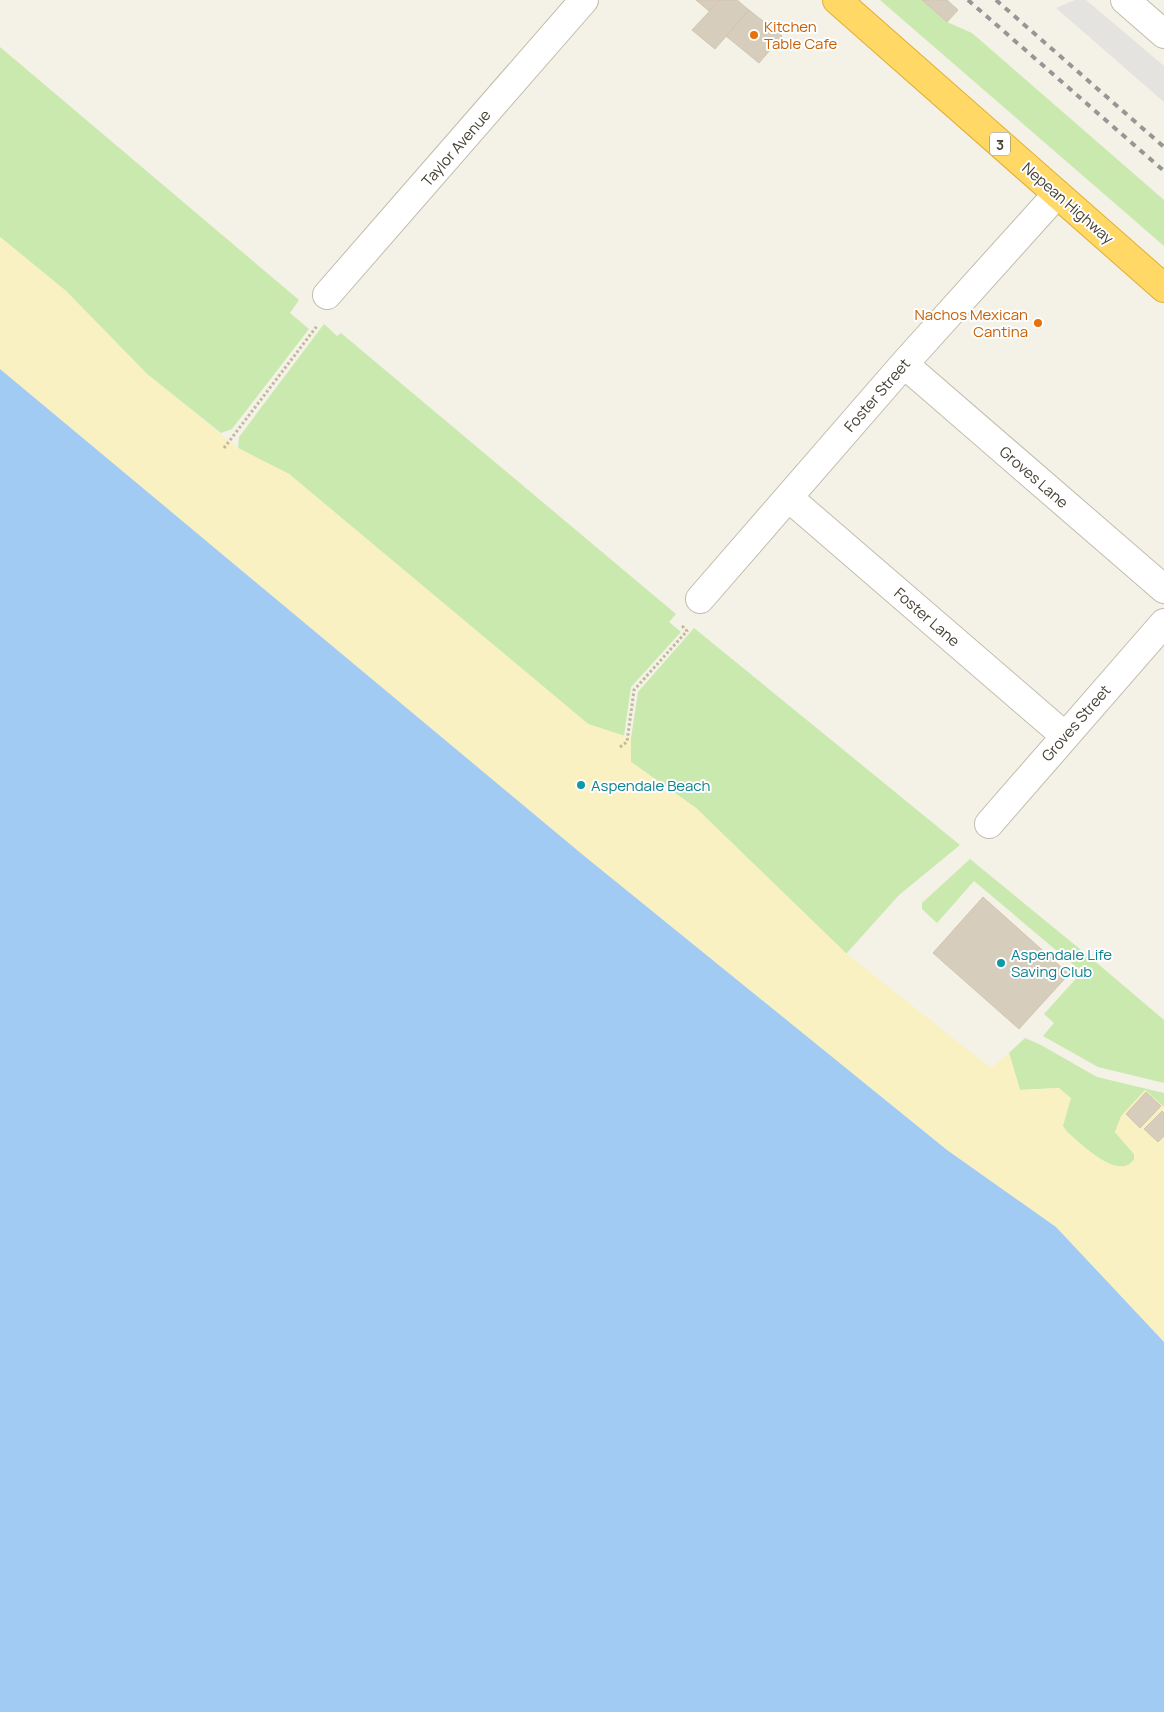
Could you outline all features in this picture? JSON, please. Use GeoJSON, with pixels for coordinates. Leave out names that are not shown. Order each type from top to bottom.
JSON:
{"type":"FeatureCollection","features":[{"type":"Feature","properties":{"kind":"highway","name":"Nepean Highway"},"geometry":{"type":"LineString","coordinates":[[837,0],[1164,288]]}},
{"type":"Feature","properties":{"kind":"street","name":"Taylor Avenue"},"geometry":{"type":"LineString","coordinates":[[327,295],[584,0]]}},
{"type":"Feature","properties":{"kind":"street"},"geometry":{"type":"LineString","coordinates":[[1126,0],[1164,34]]}},
{"type":"Feature","properties":{"kind":"street","name":"Foster Street"},"geometry":{"type":"LineString","coordinates":[[700,599],[904,364],[1057,194]]}},
{"type":"Feature","properties":{"kind":"street","name":"Groves Lane"},"geometry":{"type":"LineString","coordinates":[[904,364],[1164,589]]}},
{"type":"Feature","properties":{"kind":"street","name":"Foster Lane"},"geometry":{"type":"LineString","coordinates":[[789,498],[1065,736]]}},
{"type":"Feature","properties":{"kind":"street","name":"Groves Street"},"geometry":{"type":"LineString","coordinates":[[989,824],[1164,623]]}},
{"type":"Feature","properties":{"kind":"path"},"geometry":{"type":"LineString","coordinates":[[224,448],[318,326],[310,320]]}},
{"type":"Feature","properties":{"kind":"path"},"geometry":{"type":"LineString","coordinates":[[620,747],[627,742],[634,690],[687,631],[682,627],[686,623]]}},
{"type":"Feature","properties":{"kind":"green space"},"geometry":{"type":"Polygon","coordinates":[[[880,0],[922,0],[947,22],[972,33],[1164,200],[1164,246],[880,0]]]}},
{"type":"Feature","properties":{"kind":"green space"},"geometry":{"type":"Polygon","coordinates":[[[0,47],[299,300],[290,313],[309,329],[232,429],[221,433],[147,374],[66,291],[0,237],[0,47]]]}},
{"type":"Feature","properties":{"kind":"green space"},"geometry":{"type":"Polygon","coordinates":[[[324,324],[337,336],[341,333],[676,614],[669,622],[681,632],[631,687],[624,736],[588,724],[289,474],[238,448],[239,437],[324,324]]]}},
{"type":"Feature","properties":{"kind":"green space"},"geometry":{"type":"Polygon","coordinates":[[[694,628],[960,845],[899,895],[846,954],[696,808],[631,762],[631,738],[638,692],[694,628]]]}},
{"type":"Feature","properties":{"kind":"green space"},"geometry":{"type":"Polygon","coordinates":[[[970,859],[1164,1020],[1164,1083],[1098,1067],[1043,1036],[1054,1023],[1044,1014],[1082,972],[974,881],[937,923],[922,909],[922,903],[970,859]]]}},
{"type":"Feature","properties":{"kind":"green space"},"geometry":{"type":"Polygon","coordinates":[[[1025,1038],[1097,1077],[1164,1093],[1164,1107],[1145,1090],[1115,1132],[1134,1154],[1134,1160],[1130,1164],[1121,1167],[1104,1161],[1087,1150],[1067,1132],[1063,1126],[1059,1088],[1020,1090],[1009,1053],[1025,1038]]]}},
{"type":"Feature","properties":{"kind":"sand","name":"Aspendale Beach"},"geometry":{"type":"Polygon","coordinates":[[[0,237],[66,291],[147,374],[238,448],[289,474],[588,724],[631,738],[631,762],[696,808],[847,954],[991,1068],[1009,1053],[1020,1090],[1059,1088],[1071,1098],[1063,1126],[1067,1132],[1096,1156],[1113,1165],[1129,1165],[1134,1160],[1134,1154],[1115,1132],[1121,1116],[1145,1090],[1164,1107],[1164,1342],[1056,1227],[947,1150],[583,855],[0,369],[0,237]]]}},
{"type":"Feature","properties":{"kind":"shaded area"},"geometry":{"type":"Polygon","coordinates":[[[1075,0],[1086,0],[1164,66],[1164,102],[1056,8],[1075,0]]]}},
{"type":"Feature","properties":{"kind":"water"},"geometry":{"type":"Polygon","coordinates":[[[0,369],[583,855],[947,1150],[1056,1227],[1164,1342],[1164,1712],[0,1712],[0,369]]]}},
{"type":"Feature","properties":{"kind":"building"},"geometry":{"type":"Polygon","coordinates":[[[696,0],[719,0],[709,11],[696,0]]]}},
{"type":"Feature","properties":{"kind":"building"},"geometry":{"type":"Polygon","coordinates":[[[720,0],[737,0],[749,10],[715,49],[692,30],[720,0]]]}},
{"type":"Feature","properties":{"kind":"building"},"geometry":{"type":"Polygon","coordinates":[[[922,0],[947,0],[958,10],[947,22],[922,0]]]}},
{"type":"Feature","properties":{"kind":"building"},"geometry":{"type":"Polygon","coordinates":[[[749,10],[782,36],[759,63],[726,36],[749,10]]]}},
{"type":"Feature","properties":{"kind":"building","name":"Aspendale Life Saving Club"},"geometry":{"type":"Polygon","coordinates":[[[983,897],[1069,974],[1019,1029],[933,953],[983,897]]]}},
{"type":"Feature","properties":{"kind":"building"},"geometry":{"type":"Polygon","coordinates":[[[1146,1092],[1161,1106],[1140,1128],[1126,1114],[1146,1092]]]}},
{"type":"Feature","properties":{"kind":"building"},"geometry":{"type":"Polygon","coordinates":[[[1162,1111],[1164,1113],[1164,1136],[1158,1142],[1144,1129],[1162,1111]]]}},
{"type":"Feature","properties":{"kind":"railway"},"geometry":{"type":"LineString","coordinates":[[968,0],[1164,171]]}},
{"type":"Feature","properties":{"kind":"railway"},"geometry":{"type":"LineString","coordinates":[[996,0],[1164,147]]}},
{"type":"Feature","properties":{"kind":"place","name":"Kitchen Table Cafe"},"geometry":{"type":"Point","coordinates":[754,35]}},
{"type":"Feature","properties":{"kind":"place","name":"Nachos Mexican Cantina"},"geometry":{"type":"Point","coordinates":[1038,323]}},
{"type":"Feature","properties":{"kind":"place","name":"Aspendale Beach"},"geometry":{"type":"Point","coordinates":[581,785]}},
{"type":"Feature","properties":{"kind":"place","name":"Aspendale Life Saving Club"},"geometry":{"type":"Point","coordinates":[1001,963]}}]}
